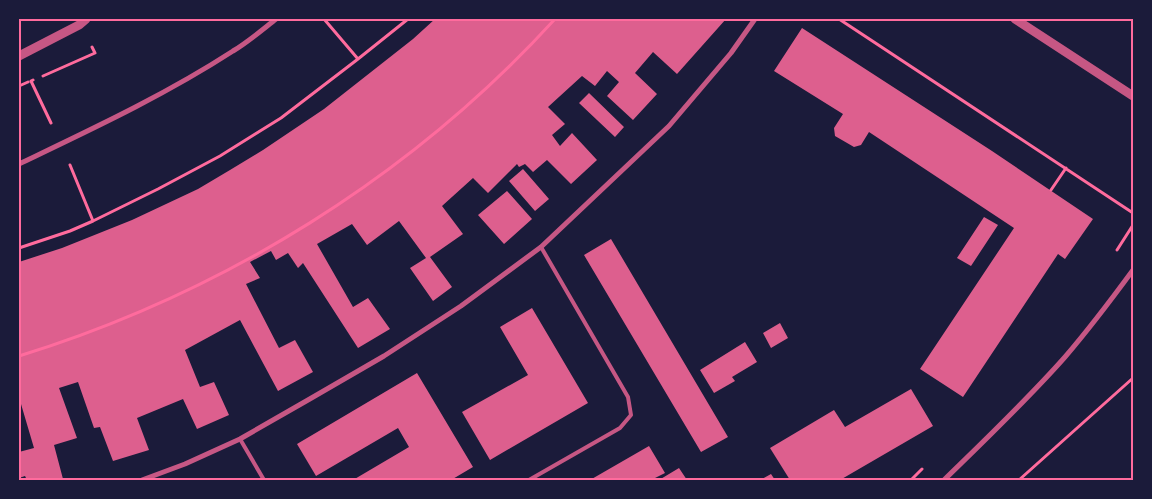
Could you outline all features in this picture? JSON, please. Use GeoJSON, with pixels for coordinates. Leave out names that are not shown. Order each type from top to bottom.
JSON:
{"type":"FeatureCollection","features":[{"type":"Feature","properties":{"kind":"street"},"geometry":{"type":"LineString","coordinates":[[19,56],[79,25],[86,19]]}},
{"type":"Feature","properties":{"kind":"street"},"geometry":{"type":"LineString","coordinates":[[19,164],[150,100],[234,51],[276,19]]}},
{"type":"Feature","properties":{"kind":"street"},"geometry":{"type":"LineString","coordinates":[[142,480],[185,464],[240,439],[384,356],[461,306],[541,247],[669,126],[731,52],[755,19]]}},
{"type":"Feature","properties":{"kind":"street"},"geometry":{"type":"LineString","coordinates":[[1015,19],[1133,96]]}},
{"type":"Feature","properties":{"kind":"street"},"geometry":{"type":"LineString","coordinates":[[944,480],[1064,358],[1104,311],[1133,270]]}},
{"type":"Feature","properties":{"kind":"lane"},"geometry":{"type":"LineString","coordinates":[[529,480],[620,428],[631,415],[628,397],[541,247]]}},
{"type":"Feature","properties":{"kind":"lane"},"geometry":{"type":"LineString","coordinates":[[240,439],[264,480]]}},
{"type":"Feature","properties":{"kind":"path"},"geometry":{"type":"LineString","coordinates":[[324,19],[358,59]]}},
{"type":"Feature","properties":{"kind":"path"},"geometry":{"type":"LineString","coordinates":[[19,248],[70,231],[93,221],[220,156],[281,118],[408,19]]}},
{"type":"Feature","properties":{"kind":"path"},"geometry":{"type":"LineString","coordinates":[[19,356],[57,344],[133,315],[208,281],[310,224],[376,179],[439,129],[501,74],[555,19]]}},
{"type":"Feature","properties":{"kind":"path"},"geometry":{"type":"LineString","coordinates":[[839,19],[1133,213]]}},
{"type":"Feature","properties":{"kind":"path"},"geometry":{"type":"LineString","coordinates":[[1051,190],[1066,168]]}},
{"type":"Feature","properties":{"kind":"path"},"geometry":{"type":"LineString","coordinates":[[1114,256],[1133,226]]}},
{"type":"Feature","properties":{"kind":"path"},"geometry":{"type":"LineString","coordinates":[[1019,480],[1133,378]]}},
{"type":"Feature","properties":{"kind":"path"},"geometry":{"type":"LineString","coordinates":[[911,480],[923,468]]}},
{"type":"Feature","properties":{"kind":"building"},"geometry":{"type":"Polygon","coordinates":[[[435,19],[726,19],[677,74],[653,52],[635,73],[657,94],[633,120],[607,96],[619,82],[607,71],[595,86],[582,76],[548,107],[565,124],[552,135],[560,146],[572,133],[597,160],[571,184],[547,160],[533,172],[525,164],[519,167],[517,164],[488,193],[473,178],[442,206],[463,234],[430,257],[452,287],[433,301],[410,268],[426,258],[399,221],[367,245],[352,224],[317,244],[353,307],[368,298],[390,329],[358,348],[303,263],[298,268],[288,253],[276,260],[271,251],[250,262],[260,278],[246,284],[279,348],[295,340],[313,372],[278,391],[240,320],[185,350],[200,387],[214,382],[229,415],[197,429],[183,399],[137,418],[149,450],[113,461],[100,427],[94,428],[78,382],[59,388],[77,438],[54,445],[63,479],[27,480],[25,476],[19,478],[19,452],[34,448],[21,404],[19,404],[19,262],[62,248],[132,220],[198,189],[263,150],[324,109],[413,39],[435,19]]]}},
{"type":"Feature","properties":{"kind":"building"},"geometry":{"type":"Polygon","coordinates":[[[802,28],[1093,219],[1065,259],[1058,254],[963,397],[920,369],[1014,228],[869,132],[861,145],[854,147],[835,136],[834,128],[843,114],[774,71],[802,28]]]}},
{"type":"Feature","properties":{"kind":"building"},"geometry":{"type":"Polygon","coordinates":[[[589,93],[624,127],[615,137],[579,103],[589,93]]]}},
{"type":"Feature","properties":{"kind":"building"},"geometry":{"type":"Polygon","coordinates":[[[523,169],[549,199],[535,211],[509,181],[523,169]]]}},
{"type":"Feature","properties":{"kind":"building"},"geometry":{"type":"Polygon","coordinates":[[[507,191],[532,219],[504,244],[478,215],[507,191]]]}},
{"type":"Feature","properties":{"kind":"building"},"geometry":{"type":"Polygon","coordinates":[[[984,217],[998,225],[971,266],[957,258],[984,217]]]}},
{"type":"Feature","properties":{"kind":"building"},"geometry":{"type":"Polygon","coordinates":[[[611,239],[728,437],[701,452],[584,255],[611,239]]]}},
{"type":"Feature","properties":{"kind":"building"},"geometry":{"type":"Polygon","coordinates":[[[532,308],[588,403],[490,460],[462,412],[528,375],[500,327],[532,308]]]}},
{"type":"Feature","properties":{"kind":"building"},"geometry":{"type":"Polygon","coordinates":[[[780,323],[788,338],[771,348],[763,333],[780,323]]]}},
{"type":"Feature","properties":{"kind":"building"},"geometry":{"type":"Polygon","coordinates":[[[745,342],[757,362],[732,377],[735,381],[714,393],[700,370],[745,342]]]}},
{"type":"Feature","properties":{"kind":"building"},"geometry":{"type":"Polygon","coordinates":[[[417,373],[473,467],[451,480],[353,480],[409,447],[398,428],[316,476],[297,444],[417,373]]]}},
{"type":"Feature","properties":{"kind":"building"},"geometry":{"type":"Polygon","coordinates":[[[911,389],[933,426],[840,480],[790,480],[770,448],[834,410],[845,427],[911,389]]]}},
{"type":"Feature","properties":{"kind":"building"},"geometry":{"type":"Polygon","coordinates":[[[649,446],[665,473],[651,480],[590,480],[649,446]]]}},
{"type":"Feature","properties":{"kind":"building"},"geometry":{"type":"Polygon","coordinates":[[[679,468],[687,480],[659,480],[679,468]]]}},
{"type":"Feature","properties":{"kind":"building"},"geometry":{"type":"Polygon","coordinates":[[[771,474],[775,480],[760,480],[771,474]]]}}]}
